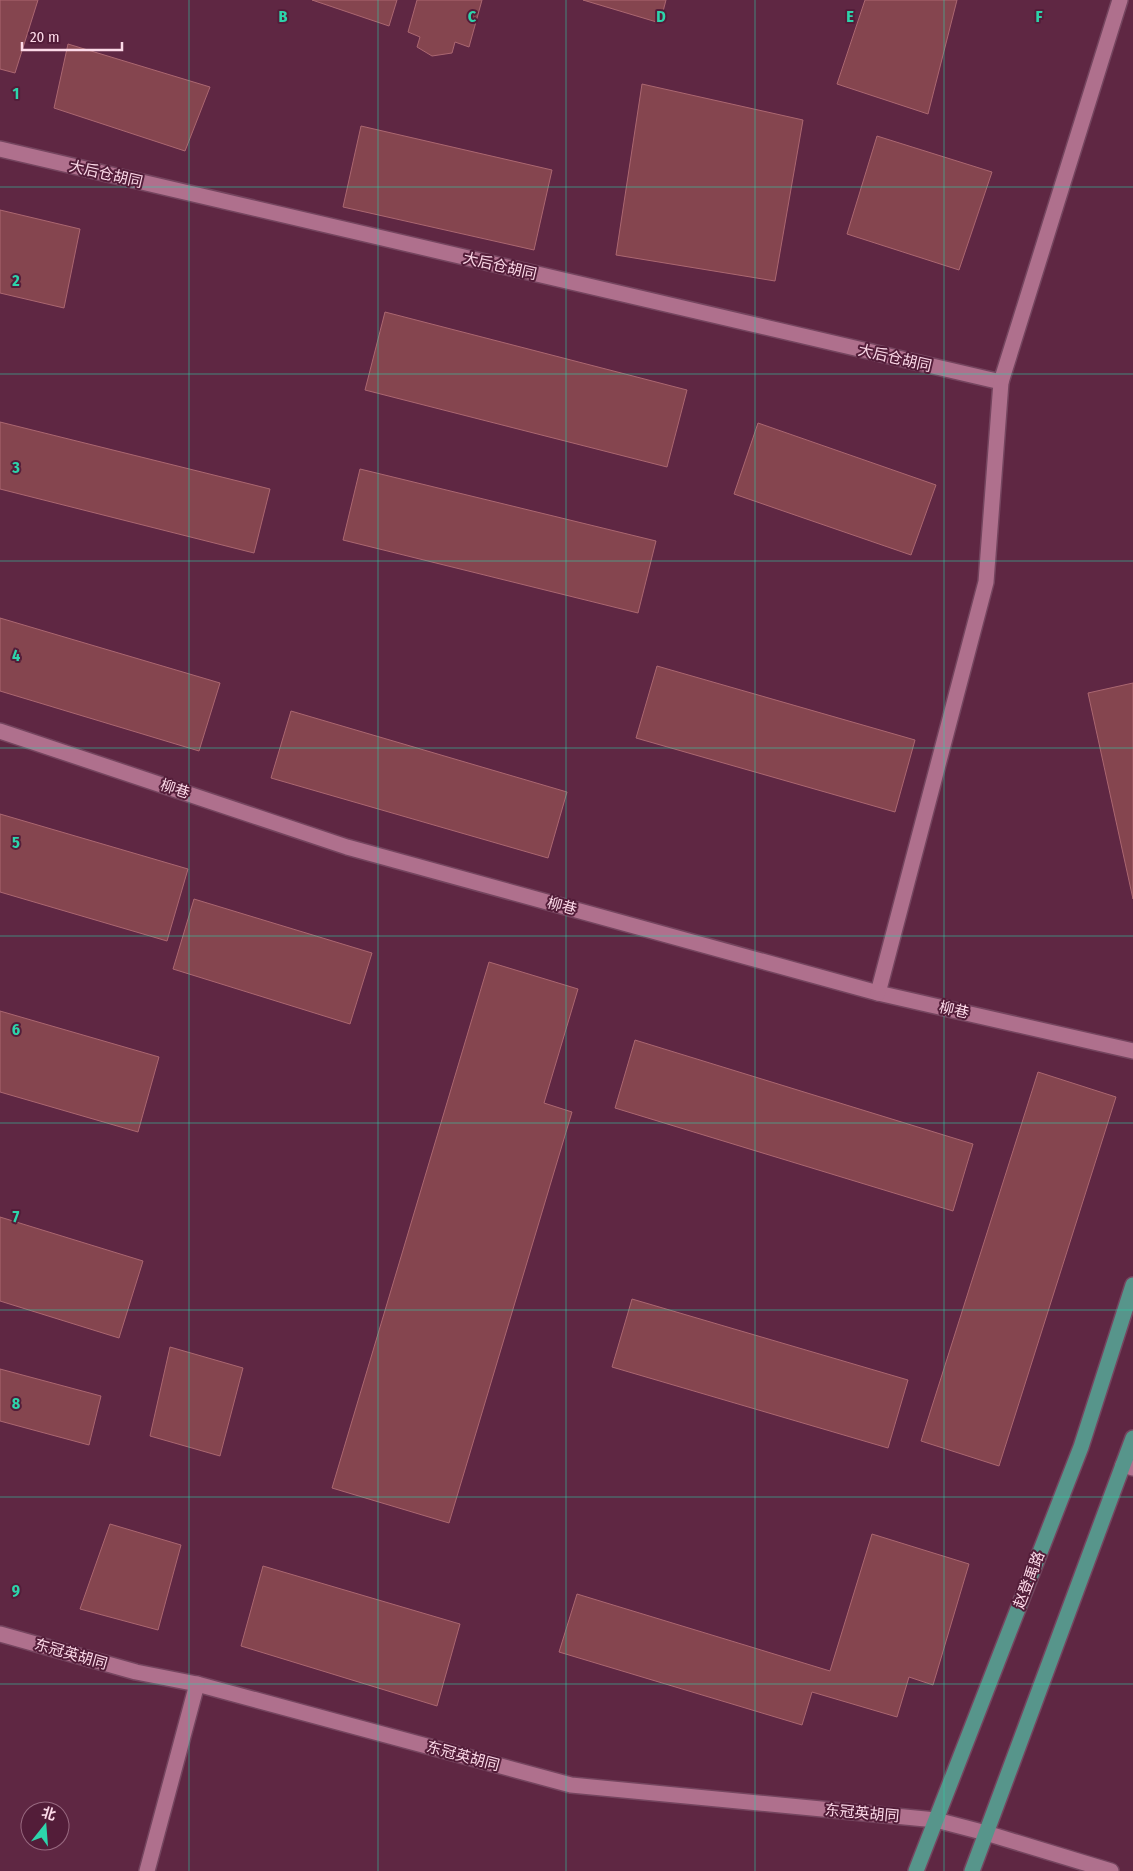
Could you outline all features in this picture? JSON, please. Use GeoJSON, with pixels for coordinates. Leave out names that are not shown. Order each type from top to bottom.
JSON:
{"type":"FeatureCollection","features":[{"type":"Feature","properties":{"kind":"main road","name":"赵登禹路"},"geometry":{"type":"LineString","coordinates":[[916,1871],[1081,1447],[1133,1285]]}},
{"type":"Feature","properties":{"kind":"main road"},"geometry":{"type":"LineString","coordinates":[[972,1871],[1128,1467],[1133,1438]]}},
{"type":"Feature","properties":{"kind":"street"},"geometry":{"type":"LineString","coordinates":[[878,993],[986,582],[1001,382],[1120,0]]}},
{"type":"Feature","properties":{"kind":"street","name":"大后仓胡同"},"geometry":{"type":"LineString","coordinates":[[0,149],[1001,382]]}},
{"type":"Feature","properties":{"kind":"street","name":"柳巷"},"geometry":{"type":"LineString","coordinates":[[0,731],[347,847],[878,993],[1133,1052]]}},
{"type":"Feature","properties":{"kind":"street","name":"东冠英胡同"},"geometry":{"type":"LineString","coordinates":[[0,1634],[136,1672],[197,1684],[571,1786],[936,1820],[986,1833],[1111,1871]]}},
{"type":"Feature","properties":{"kind":"street"},"geometry":{"type":"LineString","coordinates":[[147,1871],[197,1684]]}},
{"type":"Feature","properties":{"kind":"building"},"geometry":{"type":"Polygon","coordinates":[[[0,0],[38,0],[15,73],[0,69],[0,0]]]}},
{"type":"Feature","properties":{"kind":"building"},"geometry":{"type":"Polygon","coordinates":[[[312,0],[397,0],[389,26],[312,0]]]}},
{"type":"Feature","properties":{"kind":"building"},"geometry":{"type":"Polygon","coordinates":[[[417,0],[482,0],[469,47],[455,42],[452,53],[432,56],[417,47],[420,37],[408,32],[417,0]]]}},
{"type":"Feature","properties":{"kind":"building"},"geometry":{"type":"Polygon","coordinates":[[[583,0],[666,0],[660,23],[583,0]]]}},
{"type":"Feature","properties":{"kind":"building"},"geometry":{"type":"Polygon","coordinates":[[[865,0],[957,0],[928,114],[837,84],[865,0]]]}},
{"type":"Feature","properties":{"kind":"building"},"geometry":{"type":"Polygon","coordinates":[[[68,44],[210,87],[185,151],[54,108],[68,44]]]}},
{"type":"Feature","properties":{"kind":"building"},"geometry":{"type":"Polygon","coordinates":[[[642,84],[803,120],[775,281],[616,255],[642,84]]]}},
{"type":"Feature","properties":{"kind":"building"},"geometry":{"type":"Polygon","coordinates":[[[361,126],[552,170],[534,250],[343,207],[361,126]]]}},
{"type":"Feature","properties":{"kind":"building"},"geometry":{"type":"Polygon","coordinates":[[[877,136],[992,172],[959,270],[847,234],[877,136]]]}},
{"type":"Feature","properties":{"kind":"building"},"geometry":{"type":"Polygon","coordinates":[[[0,210],[80,229],[64,308],[0,293],[0,210]]]}},
{"type":"Feature","properties":{"kind":"building"},"geometry":{"type":"Polygon","coordinates":[[[385,312],[687,390],[667,467],[365,390],[385,312]]]}},
{"type":"Feature","properties":{"kind":"building"},"geometry":{"type":"Polygon","coordinates":[[[0,422],[270,489],[254,553],[0,489],[0,422]]]}},
{"type":"Feature","properties":{"kind":"building"},"geometry":{"type":"Polygon","coordinates":[[[758,423],[936,485],[911,555],[734,494],[758,423]]]}},
{"type":"Feature","properties":{"kind":"building"},"geometry":{"type":"Polygon","coordinates":[[[360,469],[656,541],[638,613],[343,540],[360,469]]]}},
{"type":"Feature","properties":{"kind":"building"},"geometry":{"type":"Polygon","coordinates":[[[0,618],[220,683],[199,751],[0,691],[0,618]]]}},
{"type":"Feature","properties":{"kind":"building"},"geometry":{"type":"Polygon","coordinates":[[[657,666],[915,740],[895,812],[636,738],[657,666]]]}},
{"type":"Feature","properties":{"kind":"building"},"geometry":{"type":"Polygon","coordinates":[[[1133,683],[1133,899],[1088,693],[1133,683]]]}},
{"type":"Feature","properties":{"kind":"building"},"geometry":{"type":"Polygon","coordinates":[[[291,711],[567,792],[548,858],[271,778],[291,711]]]}},
{"type":"Feature","properties":{"kind":"building"},"geometry":{"type":"Polygon","coordinates":[[[0,814],[188,869],[167,941],[0,892],[0,814]]]}},
{"type":"Feature","properties":{"kind":"building"},"geometry":{"type":"Polygon","coordinates":[[[194,899],[372,953],[350,1024],[173,969],[194,899]]]}},
{"type":"Feature","properties":{"kind":"building"},"geometry":{"type":"Polygon","coordinates":[[[489,962],[578,989],[544,1103],[572,1112],[449,1523],[332,1488],[489,962]]]}},
{"type":"Feature","properties":{"kind":"building"},"geometry":{"type":"Polygon","coordinates":[[[0,1011],[159,1057],[138,1132],[0,1092],[0,1011]]]}},
{"type":"Feature","properties":{"kind":"building"},"geometry":{"type":"Polygon","coordinates":[[[635,1040],[973,1144],[953,1211],[615,1108],[635,1040]]]}},
{"type":"Feature","properties":{"kind":"building"},"geometry":{"type":"Polygon","coordinates":[[[1038,1072],[1116,1097],[999,1466],[921,1441],[1038,1072]]]}},
{"type":"Feature","properties":{"kind":"building"},"geometry":{"type":"Polygon","coordinates":[[[0,1217],[143,1261],[119,1338],[0,1301],[0,1217]]]}},
{"type":"Feature","properties":{"kind":"building"},"geometry":{"type":"Polygon","coordinates":[[[632,1299],[908,1380],[888,1448],[612,1367],[632,1299]]]}},
{"type":"Feature","properties":{"kind":"building"},"geometry":{"type":"Polygon","coordinates":[[[170,1347],[243,1368],[220,1456],[150,1436],[170,1347]]]}},
{"type":"Feature","properties":{"kind":"building"},"geometry":{"type":"Polygon","coordinates":[[[0,1369],[101,1396],[89,1445],[0,1421],[0,1369]]]}},
{"type":"Feature","properties":{"kind":"building"},"geometry":{"type":"Polygon","coordinates":[[[110,1524],[181,1545],[158,1630],[80,1609],[110,1524]]]}},
{"type":"Feature","properties":{"kind":"building"},"geometry":{"type":"Polygon","coordinates":[[[872,1534],[969,1564],[933,1685],[909,1677],[897,1717],[812,1692],[802,1725],[559,1652],[577,1594],[830,1671],[872,1534]]]}},
{"type":"Feature","properties":{"kind":"building"},"geometry":{"type":"Polygon","coordinates":[[[263,1566],[460,1624],[437,1706],[241,1646],[263,1566]]]}}]}
